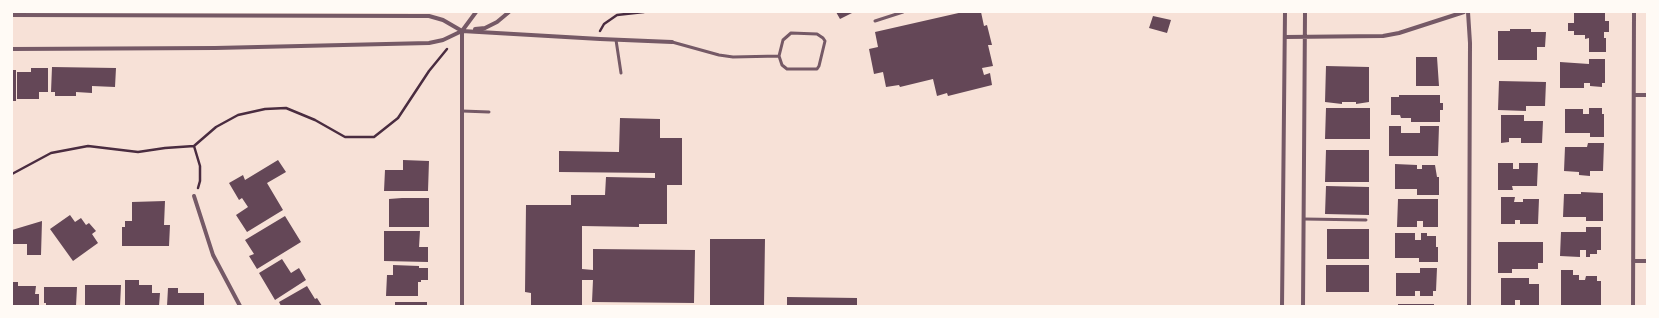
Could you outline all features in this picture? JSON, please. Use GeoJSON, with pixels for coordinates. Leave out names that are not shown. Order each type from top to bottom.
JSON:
{"type":"FeatureCollection","features":[{"type":"Feature","properties":{"kind":"street"},"geometry":{"type":"LineString","coordinates":[[462,306],[462,31],[476,12]]}},
{"type":"Feature","properties":{"kind":"street"},"geometry":{"type":"LineString","coordinates":[[12,49],[215,48],[428,43],[443,40],[462,31],[485,28],[497,22],[510,12]]}},
{"type":"Feature","properties":{"kind":"street"},"geometry":{"type":"LineString","coordinates":[[1282,306],[1285,12]]}},
{"type":"Feature","properties":{"kind":"street"},"geometry":{"type":"LineString","coordinates":[[1303,306],[1305,12]]}},
{"type":"Feature","properties":{"kind":"street"},"geometry":{"type":"LineString","coordinates":[[1285,37],[1383,36],[1399,33],[1464,12]]}},
{"type":"Feature","properties":{"kind":"street"},"geometry":{"type":"LineString","coordinates":[[1468,12],[1470,43],[1469,306]]}},
{"type":"Feature","properties":{"kind":"street"},"geometry":{"type":"LineString","coordinates":[[1632,306],[1634,12]]}},
{"type":"Feature","properties":{"kind":"street"},"geometry":{"type":"LineString","coordinates":[[12,15],[418,14],[443,20],[462,31],[672,42]]}},
{"type":"Feature","properties":{"kind":"street"},"geometry":{"type":"LineString","coordinates":[[1634,94],[1647,94]]}},
{"type":"Feature","properties":{"kind":"street"},"geometry":{"type":"LineString","coordinates":[[194,196],[213,255],[240,306]]}},
{"type":"Feature","properties":{"kind":"street"},"geometry":{"type":"LineString","coordinates":[[1633,261],[1647,261]]}},
{"type":"Feature","properties":{"kind":"lane"},"geometry":{"type":"LineString","coordinates":[[875,21],[903,12]]}},
{"type":"Feature","properties":{"kind":"lane"},"geometry":{"type":"LineString","coordinates":[[791,33],[816,34],[824,38],[825,41],[819,66],[814,70],[787,68],[782,65],[779,56],[783,40],[791,33]]}},
{"type":"Feature","properties":{"kind":"lane"},"geometry":{"type":"LineString","coordinates":[[616,40],[621,73]]}},
{"type":"Feature","properties":{"kind":"lane"},"geometry":{"type":"LineString","coordinates":[[672,42],[719,55],[733,57],[779,56]]}},
{"type":"Feature","properties":{"kind":"lane"},"geometry":{"type":"LineString","coordinates":[[462,112],[489,112]]}},
{"type":"Feature","properties":{"kind":"lane"},"geometry":{"type":"LineString","coordinates":[[1304,219],[1366,220]]}},
{"type":"Feature","properties":{"kind":"path"},"geometry":{"type":"LineString","coordinates":[[600,39],[600,29],[609,19],[617,15],[644,12]]}},
{"type":"Feature","properties":{"kind":"path"},"geometry":{"type":"LineString","coordinates":[[12,174],[51,153],[88,146],[138,152],[194,146],[216,128],[238,115],[265,109],[286,108],[315,120],[344,137],[374,137],[398,118],[429,71],[448,48]]}},
{"type":"Feature","properties":{"kind":"path"},"geometry":{"type":"LineString","coordinates":[[194,146],[200,166],[200,181],[194,196]]}},
{"type":"Feature","properties":{"kind":"building"},"geometry":{"type":"Polygon","coordinates":[[[836,12],[854,12],[840,19],[836,12]]]}},
{"type":"Feature","properties":{"kind":"building"},"geometry":{"type":"Polygon","coordinates":[[[963,12],[981,12],[984,26],[987,25],[992,45],[988,45],[993,66],[982,68],[984,75],[990,73],[992,85],[948,96],[947,93],[937,96],[933,79],[900,87],[899,85],[886,87],[883,72],[874,74],[869,49],[878,47],[875,32],[963,12]]]}},
{"type":"Feature","properties":{"kind":"building"},"geometry":{"type":"Polygon","coordinates":[[[1574,12],[1605,12],[1605,21],[1609,21],[1609,32],[1604,32],[1604,38],[1606,38],[1606,52],[1589,52],[1589,38],[1585,39],[1585,35],[1574,35],[1574,31],[1568,31],[1568,23],[1574,23],[1574,12]]]}},
{"type":"Feature","properties":{"kind":"building"},"geometry":{"type":"Polygon","coordinates":[[[1153,16],[1171,20],[1167,33],[1149,28],[1153,16]]]}},
{"type":"Feature","properties":{"kind":"building"},"geometry":{"type":"Polygon","coordinates":[[[1510,29],[1531,29],[1531,32],[1546,32],[1545,47],[1537,47],[1537,60],[1498,60],[1498,31],[1510,31],[1510,29]]]}},
{"type":"Feature","properties":{"kind":"building"},"geometry":{"type":"Polygon","coordinates":[[[1416,57],[1437,57],[1439,86],[1416,86],[1416,57]]]}},
{"type":"Feature","properties":{"kind":"building"},"geometry":{"type":"Polygon","coordinates":[[[1589,59],[1605,59],[1605,83],[1602,83],[1602,87],[1590,86],[1590,83],[1584,83],[1584,88],[1560,88],[1560,62],[1589,64],[1589,59]]]}},
{"type":"Feature","properties":{"kind":"building"},"geometry":{"type":"Polygon","coordinates":[[[1326,66],[1369,67],[1369,102],[1356,104],[1356,102],[1342,102],[1342,104],[1325,102],[1326,66]]]}},
{"type":"Feature","properties":{"kind":"building"},"geometry":{"type":"Polygon","coordinates":[[[52,67],[116,68],[115,87],[92,86],[92,93],[76,92],[76,96],[55,96],[55,92],[51,92],[52,67]]]}},
{"type":"Feature","properties":{"kind":"building"},"geometry":{"type":"Polygon","coordinates":[[[31,68],[48,68],[48,92],[39,92],[39,99],[17,99],[17,72],[31,72],[31,68]]]}},
{"type":"Feature","properties":{"kind":"building"},"geometry":{"type":"Polygon","coordinates":[[[12,70],[16,70],[16,101],[12,101],[12,70]]]}},
{"type":"Feature","properties":{"kind":"building"},"geometry":{"type":"Polygon","coordinates":[[[1499,81],[1546,82],[1545,106],[1526,106],[1526,111],[1498,110],[1499,81]]]}},
{"type":"Feature","properties":{"kind":"building"},"geometry":{"type":"Polygon","coordinates":[[[1399,95],[1440,95],[1440,103],[1443,103],[1443,110],[1440,110],[1440,122],[1411,122],[1411,118],[1401,118],[1400,115],[1391,115],[1391,97],[1399,97],[1399,95]]]}},
{"type":"Feature","properties":{"kind":"building"},"geometry":{"type":"Polygon","coordinates":[[[1326,108],[1370,108],[1370,139],[1325,139],[1326,108]]]}},
{"type":"Feature","properties":{"kind":"building"},"geometry":{"type":"Polygon","coordinates":[[[1589,108],[1602,108],[1602,114],[1604,114],[1604,137],[1590,137],[1590,133],[1565,133],[1565,109],[1583,109],[1583,114],[1589,114],[1589,108]]]}},
{"type":"Feature","properties":{"kind":"building"},"geometry":{"type":"Polygon","coordinates":[[[1501,115],[1524,115],[1524,121],[1543,121],[1542,143],[1521,143],[1521,138],[1509,138],[1509,142],[1501,143],[1501,115]]]}},
{"type":"Feature","properties":{"kind":"building"},"geometry":{"type":"Polygon","coordinates":[[[620,118],[660,119],[660,138],[682,138],[682,185],[667,185],[667,224],[639,224],[639,227],[582,226],[582,269],[593,270],[593,249],[695,250],[694,303],[592,302],[593,280],[582,280],[582,306],[531,306],[531,293],[525,292],[526,205],[571,205],[571,195],[605,195],[606,177],[655,178],[655,173],[559,172],[559,151],[619,152],[620,118]]]}},
{"type":"Feature","properties":{"kind":"building"},"geometry":{"type":"Polygon","coordinates":[[[1389,126],[1401,126],[1401,133],[1420,133],[1420,126],[1439,126],[1438,156],[1389,156],[1389,126]]]}},
{"type":"Feature","properties":{"kind":"building"},"geometry":{"type":"Polygon","coordinates":[[[1588,143],[1604,143],[1603,171],[1590,171],[1590,176],[1579,175],[1579,172],[1564,171],[1565,147],[1587,147],[1588,143]]]}},
{"type":"Feature","properties":{"kind":"building"},"geometry":{"type":"Polygon","coordinates":[[[1326,150],[1369,150],[1369,182],[1325,182],[1326,150]]]}},
{"type":"Feature","properties":{"kind":"building"},"geometry":{"type":"Polygon","coordinates":[[[278,160],[286,172],[267,183],[283,210],[247,232],[236,215],[248,207],[242,198],[239,200],[229,183],[243,175],[245,180],[278,160]]]}},
{"type":"Feature","properties":{"kind":"building"},"geometry":{"type":"Polygon","coordinates":[[[403,160],[429,161],[428,191],[384,191],[385,170],[403,170],[403,160]]]}},
{"type":"Feature","properties":{"kind":"building"},"geometry":{"type":"Polygon","coordinates":[[[1498,163],[1513,163],[1513,169],[1519,169],[1519,163],[1538,163],[1537,186],[1512,186],[1513,190],[1498,190],[1498,163]]]}},
{"type":"Feature","properties":{"kind":"building"},"geometry":{"type":"Polygon","coordinates":[[[1395,164],[1417,165],[1417,169],[1422,169],[1422,165],[1435,165],[1437,177],[1439,177],[1439,195],[1417,195],[1417,189],[1395,189],[1395,164]]]}},
{"type":"Feature","properties":{"kind":"building"},"geometry":{"type":"Polygon","coordinates":[[[1326,186],[1369,187],[1369,215],[1325,214],[1326,186]]]}},
{"type":"Feature","properties":{"kind":"building"},"geometry":{"type":"Polygon","coordinates":[[[1581,192],[1603,193],[1603,221],[1586,221],[1586,217],[1563,217],[1564,194],[1581,194],[1581,192]]]}},
{"type":"Feature","properties":{"kind":"building"},"geometry":{"type":"Polygon","coordinates":[[[1501,197],[1515,197],[1514,202],[1523,202],[1523,199],[1539,199],[1538,224],[1520,224],[1520,220],[1515,220],[1515,224],[1501,224],[1501,197]]]}},
{"type":"Feature","properties":{"kind":"building"},"geometry":{"type":"Polygon","coordinates":[[[429,198],[429,227],[389,227],[389,199],[429,198]]]}},
{"type":"Feature","properties":{"kind":"building"},"geometry":{"type":"Polygon","coordinates":[[[1398,199],[1438,199],[1438,227],[1423,227],[1423,221],[1417,221],[1417,227],[1397,227],[1398,199]]]}},
{"type":"Feature","properties":{"kind":"building"},"geometry":{"type":"Polygon","coordinates":[[[165,201],[164,225],[170,225],[169,246],[122,246],[122,227],[125,227],[125,221],[132,221],[132,202],[165,201]]]}},
{"type":"Feature","properties":{"kind":"building"},"geometry":{"type":"Polygon","coordinates":[[[70,215],[75,222],[81,218],[86,225],[89,223],[96,231],[92,234],[98,243],[73,261],[50,229],[70,215]]]}},
{"type":"Feature","properties":{"kind":"building"},"geometry":{"type":"Polygon","coordinates":[[[285,216],[301,242],[257,269],[249,256],[254,254],[245,240],[285,216]]]}},
{"type":"Feature","properties":{"kind":"building"},"geometry":{"type":"Polygon","coordinates":[[[42,221],[41,255],[27,255],[27,244],[12,244],[12,230],[42,221]]]}},
{"type":"Feature","properties":{"kind":"building"},"geometry":{"type":"Polygon","coordinates":[[[1586,227],[1601,227],[1601,250],[1597,250],[1597,254],[1590,254],[1590,257],[1586,257],[1586,250],[1580,250],[1580,257],[1560,256],[1561,232],[1586,232],[1586,227]]]}},
{"type":"Feature","properties":{"kind":"building"},"geometry":{"type":"Polygon","coordinates":[[[1327,229],[1369,229],[1369,259],[1327,259],[1327,229]]]}},
{"type":"Feature","properties":{"kind":"building"},"geometry":{"type":"Polygon","coordinates":[[[384,231],[420,231],[419,247],[428,247],[428,262],[384,261],[384,231]]]}},
{"type":"Feature","properties":{"kind":"building"},"geometry":{"type":"Polygon","coordinates":[[[1395,233],[1415,233],[1415,240],[1421,240],[1421,233],[1427,233],[1427,236],[1436,236],[1438,262],[1419,262],[1419,258],[1395,258],[1395,233]]]}},
{"type":"Feature","properties":{"kind":"building"},"geometry":{"type":"Polygon","coordinates":[[[710,239],[765,239],[764,306],[710,306],[710,239]]]}},
{"type":"Feature","properties":{"kind":"building"},"geometry":{"type":"Polygon","coordinates":[[[1498,242],[1543,242],[1543,263],[1538,263],[1538,269],[1512,269],[1512,273],[1498,273],[1498,242]]]}},
{"type":"Feature","properties":{"kind":"building"},"geometry":{"type":"Polygon","coordinates":[[[282,259],[291,273],[299,268],[306,280],[275,300],[259,273],[282,259]]]}},
{"type":"Feature","properties":{"kind":"building"},"geometry":{"type":"Polygon","coordinates":[[[393,265],[419,266],[419,268],[428,268],[428,280],[421,280],[421,282],[418,282],[418,296],[386,296],[387,275],[393,275],[393,265]]]}},
{"type":"Feature","properties":{"kind":"building"},"geometry":{"type":"Polygon","coordinates":[[[1326,265],[1369,265],[1369,292],[1326,292],[1326,265]]]}},
{"type":"Feature","properties":{"kind":"building"},"geometry":{"type":"Polygon","coordinates":[[[1420,268],[1437,268],[1436,291],[1433,291],[1433,296],[1420,296],[1420,291],[1415,291],[1415,296],[1396,296],[1396,273],[1420,273],[1420,268]]]}},
{"type":"Feature","properties":{"kind":"building"},"geometry":{"type":"Polygon","coordinates":[[[1561,270],[1573,270],[1573,275],[1579,275],[1579,280],[1585,280],[1586,276],[1597,276],[1597,281],[1601,281],[1601,306],[1561,306],[1561,270]]]}},
{"type":"Feature","properties":{"kind":"building"},"geometry":{"type":"Polygon","coordinates":[[[1501,278],[1529,278],[1529,284],[1539,284],[1539,306],[1520,306],[1520,300],[1515,300],[1515,305],[1501,305],[1501,278]]]}},
{"type":"Feature","properties":{"kind":"building"},"geometry":{"type":"Polygon","coordinates":[[[125,280],[139,280],[139,285],[152,285],[152,293],[160,293],[159,306],[125,306],[125,280]]]}},
{"type":"Feature","properties":{"kind":"building"},"geometry":{"type":"Polygon","coordinates":[[[12,282],[18,282],[18,286],[36,286],[35,294],[39,294],[39,306],[12,306],[12,282]]]}},
{"type":"Feature","properties":{"kind":"building"},"geometry":{"type":"Polygon","coordinates":[[[85,285],[121,285],[120,306],[85,306],[85,285]]]}},
{"type":"Feature","properties":{"kind":"building"},"geometry":{"type":"Polygon","coordinates":[[[307,286],[315,299],[317,298],[322,306],[281,306],[279,302],[307,286]]]}},
{"type":"Feature","properties":{"kind":"building"},"geometry":{"type":"Polygon","coordinates":[[[44,287],[77,287],[76,306],[46,306],[46,303],[44,303],[44,287]]]}},
{"type":"Feature","properties":{"kind":"building"},"geometry":{"type":"Polygon","coordinates":[[[168,288],[178,288],[178,293],[204,293],[204,306],[167,306],[168,288]]]}},
{"type":"Feature","properties":{"kind":"building"},"geometry":{"type":"Polygon","coordinates":[[[787,297],[857,298],[857,306],[787,306],[787,297]]]}},
{"type":"Feature","properties":{"kind":"building"},"geometry":{"type":"Polygon","coordinates":[[[395,302],[427,302],[427,306],[395,306],[395,302]]]}},
{"type":"Feature","properties":{"kind":"building"},"geometry":{"type":"Polygon","coordinates":[[[1398,304],[1434,304],[1434,306],[1398,306],[1398,304]]]}}]}
